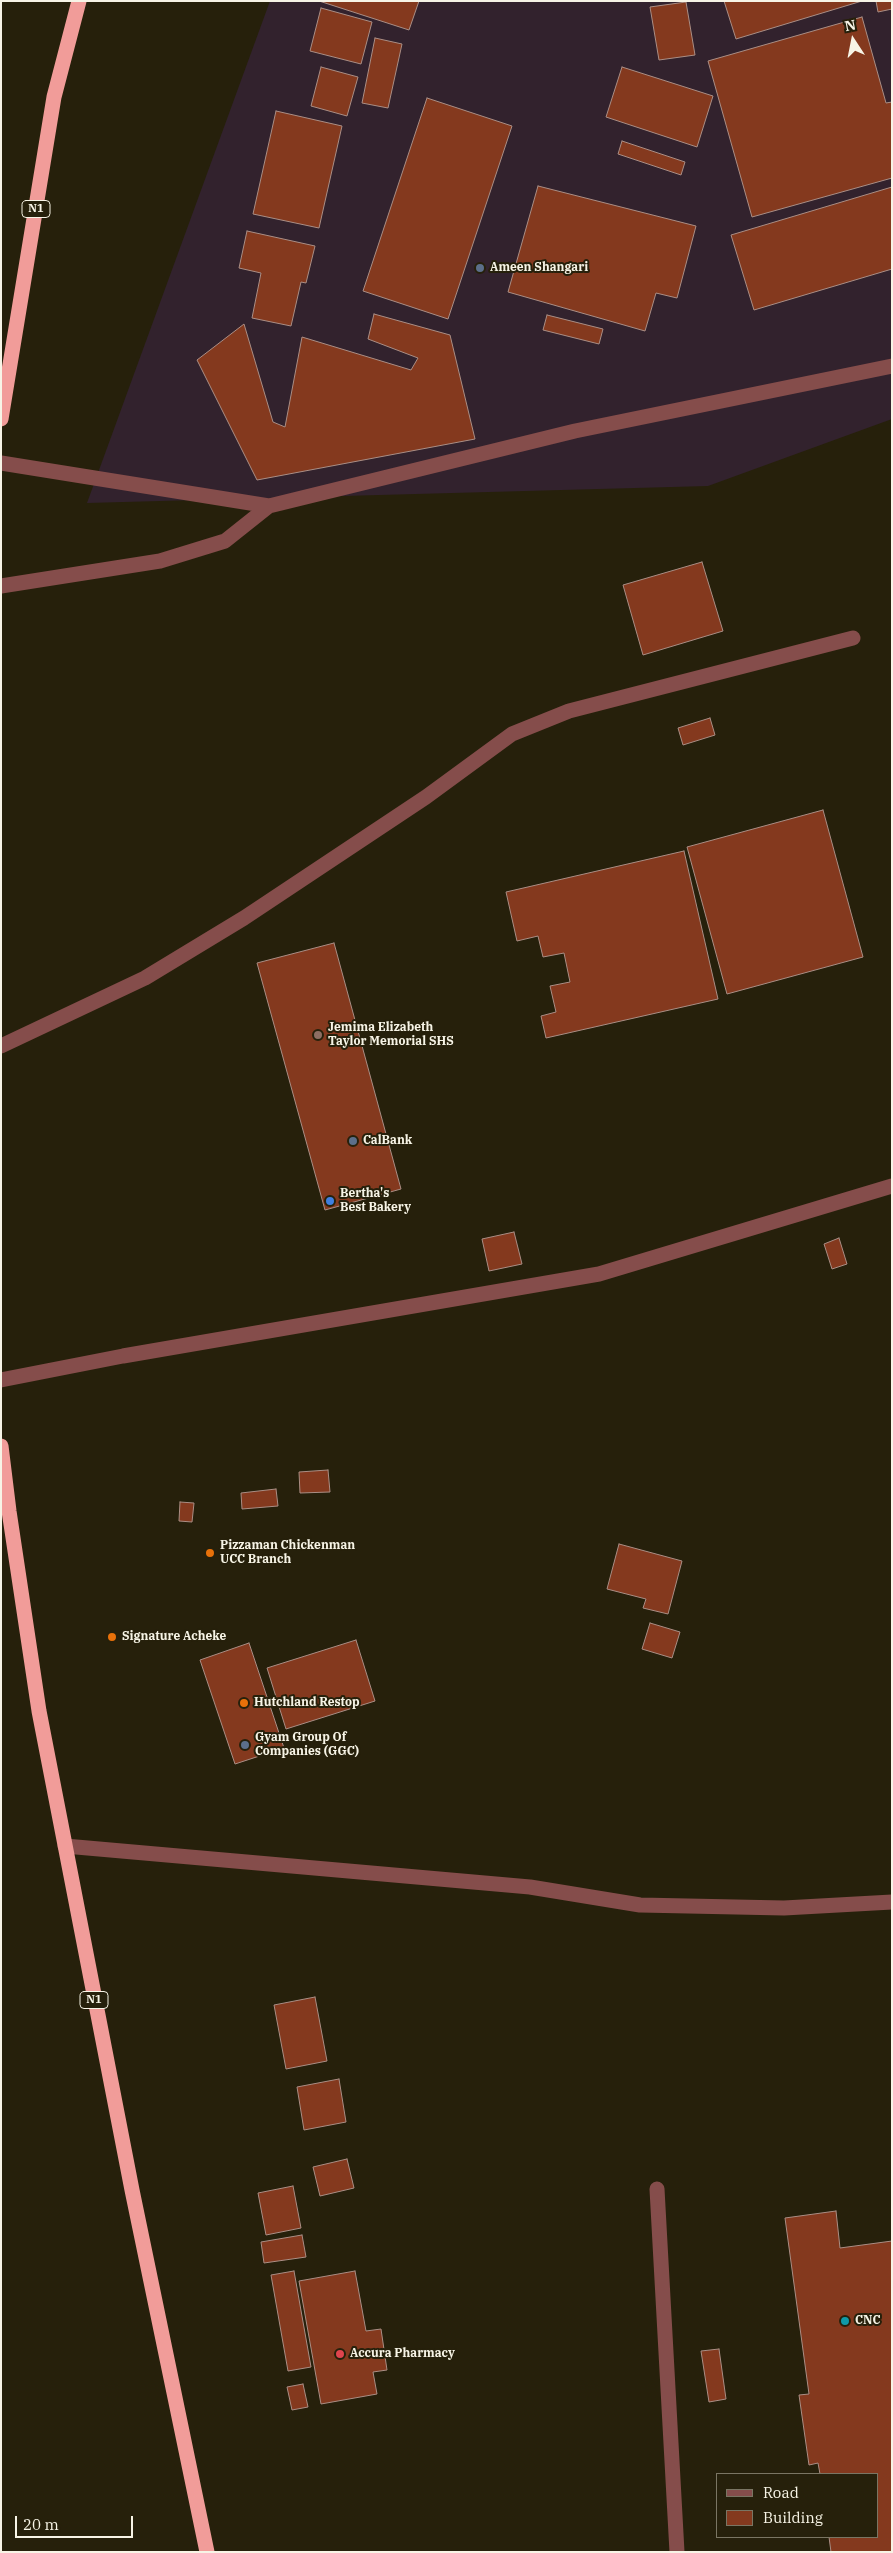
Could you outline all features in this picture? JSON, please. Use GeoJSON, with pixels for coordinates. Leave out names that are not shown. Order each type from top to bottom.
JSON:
{"type":"FeatureCollection","features":[{"type":"Feature","properties":{"kind":"highway","name":"N1"},"geometry":{"type":"LineString","coordinates":[[1,419],[54,97],[79,1]]}},
{"type":"Feature","properties":{"kind":"highway","name":"N1"},"geometry":{"type":"LineString","coordinates":[[1,1446],[8,1511],[39,1711],[132,2190],[207,2552]]}},
{"type":"Feature","properties":{"kind":"street"},"geometry":{"type":"LineString","coordinates":[[1,463],[269,506],[575,431],[892,366]]}},
{"type":"Feature","properties":{"kind":"street"},"geometry":{"type":"LineString","coordinates":[[1,586],[160,560],[225,541],[269,506]]}},
{"type":"Feature","properties":{"kind":"street"},"geometry":{"type":"LineString","coordinates":[[1,1046],[145,978],[244,918],[426,796],[512,734],[569,711],[853,638]]}},
{"type":"Feature","properties":{"kind":"street"},"geometry":{"type":"LineString","coordinates":[[1,1380],[123,1356],[599,1274],[892,1186]]}},
{"type":"Feature","properties":{"kind":"street"},"geometry":{"type":"LineString","coordinates":[[65,1846],[530,1887],[640,1905],[784,1908],[892,1902]]}},
{"type":"Feature","properties":{"kind":"street"},"geometry":{"type":"LineString","coordinates":[[657,2189],[677,2552]]}},
{"type":"Feature","properties":{"kind":"shaded area"},"geometry":{"type":"Polygon","coordinates":[[[270,1],[892,1],[892,419],[708,486],[87,503],[270,1]]]}},
{"type":"Feature","properties":{"kind":"building"},"geometry":{"type":"Polygon","coordinates":[[[319,1],[419,1],[409,30],[319,1]]]}},
{"type":"Feature","properties":{"kind":"building"},"geometry":{"type":"Polygon","coordinates":[[[724,1],[862,1],[736,39],[724,1]]]}},
{"type":"Feature","properties":{"kind":"building"},"geometry":{"type":"Polygon","coordinates":[[[876,1],[892,1],[892,9],[878,12],[876,1]]]}},
{"type":"Feature","properties":{"kind":"building"},"geometry":{"type":"Polygon","coordinates":[[[686,2],[695,55],[659,60],[650,7],[686,2]]]}},
{"type":"Feature","properties":{"kind":"building"},"geometry":{"type":"Polygon","coordinates":[[[321,8],[372,22],[361,64],[310,51],[321,8]]]}},
{"type":"Feature","properties":{"kind":"building"},"geometry":{"type":"Polygon","coordinates":[[[862,17],[886,103],[892,102],[892,178],[752,217],[708,61],[862,17]]]}},
{"type":"Feature","properties":{"kind":"building"},"geometry":{"type":"Polygon","coordinates":[[[375,38],[402,44],[388,108],[362,103],[375,38]]]}},
{"type":"Feature","properties":{"kind":"building"},"geometry":{"type":"Polygon","coordinates":[[[321,67],[358,77],[347,116],[311,106],[321,67]]]}},
{"type":"Feature","properties":{"kind":"building"},"geometry":{"type":"Polygon","coordinates":[[[622,67],[713,96],[697,147],[606,117],[622,67]]]}},
{"type":"Feature","properties":{"kind":"building"},"geometry":{"type":"Polygon","coordinates":[[[427,98],[512,126],[448,319],[363,291],[427,98]]]}},
{"type":"Feature","properties":{"kind":"building"},"geometry":{"type":"Polygon","coordinates":[[[276,111],[342,126],[319,228],[253,214],[276,111]]]}},
{"type":"Feature","properties":{"kind":"building"},"geometry":{"type":"Polygon","coordinates":[[[622,141],[685,162],[681,175],[618,154],[622,141]]]}},
{"type":"Feature","properties":{"kind":"building"},"geometry":{"type":"Polygon","coordinates":[[[538,186],[696,226],[677,298],[656,293],[645,331],[508,292],[538,186]]]}},
{"type":"Feature","properties":{"kind":"building"},"geometry":{"type":"Polygon","coordinates":[[[892,187],[892,269],[754,310],[731,235],[892,187]]]}},
{"type":"Feature","properties":{"kind":"building"},"geometry":{"type":"Polygon","coordinates":[[[247,231],[315,246],[306,283],[301,282],[291,326],[252,318],[261,273],[239,268],[247,231]]]}},
{"type":"Feature","properties":{"kind":"building"},"geometry":{"type":"Polygon","coordinates":[[[374,314],[450,335],[475,439],[257,480],[197,360],[244,324],[273,422],[285,427],[302,337],[411,370],[418,358],[368,339],[374,314]]]}},
{"type":"Feature","properties":{"kind":"building"},"geometry":{"type":"Polygon","coordinates":[[[547,315],[603,329],[599,344],[543,330],[547,315]]]}},
{"type":"Feature","properties":{"kind":"building"},"geometry":{"type":"Polygon","coordinates":[[[702,562],[723,631],[643,655],[623,585],[702,562]]]}},
{"type":"Feature","properties":{"kind":"building"},"geometry":{"type":"Polygon","coordinates":[[[710,718],[715,735],[683,745],[678,728],[710,718]]]}},
{"type":"Feature","properties":{"kind":"building"},"geometry":{"type":"Polygon","coordinates":[[[823,810],[863,957],[727,994],[687,847],[823,810]]]}},
{"type":"Feature","properties":{"kind":"building"},"geometry":{"type":"Polygon","coordinates":[[[684,851],[718,999],[546,1038],[541,1016],[556,1012],[550,986],[570,982],[564,953],[543,957],[538,936],[517,941],[506,892],[684,851]]]}},
{"type":"Feature","properties":{"kind":"building"},"geometry":{"type":"Polygon","coordinates":[[[334,943],[401,1189],[325,1210],[257,963],[334,943]]]}},
{"type":"Feature","properties":{"kind":"building"},"geometry":{"type":"Polygon","coordinates":[[[514,1232],[522,1264],[489,1271],[482,1239],[514,1232]]]}},
{"type":"Feature","properties":{"kind":"building"},"geometry":{"type":"Polygon","coordinates":[[[839,1238],[847,1264],[832,1269],[824,1244],[839,1238]]]}},
{"type":"Feature","properties":{"kind":"building"},"geometry":{"type":"Polygon","coordinates":[[[328,1470],[330,1492],[300,1493],[299,1472],[328,1470]]]}},
{"type":"Feature","properties":{"kind":"building"},"geometry":{"type":"Polygon","coordinates":[[[276,1489],[278,1506],[242,1509],[241,1493],[276,1489]]]}},
{"type":"Feature","properties":{"kind":"building"},"geometry":{"type":"Polygon","coordinates":[[[180,1502],[194,1503],[192,1522],[179,1521],[180,1502]]]}},
{"type":"Feature","properties":{"kind":"building"},"geometry":{"type":"Polygon","coordinates":[[[619,1544],[682,1561],[668,1614],[643,1608],[646,1599],[607,1589],[619,1544]]]}},
{"type":"Feature","properties":{"kind":"building"},"geometry":{"type":"Polygon","coordinates":[[[650,1623],[680,1632],[672,1658],[642,1649],[650,1623]]]}},
{"type":"Feature","properties":{"kind":"building"},"geometry":{"type":"Polygon","coordinates":[[[356,1640],[375,1701],[286,1729],[267,1668],[356,1640]]]}},
{"type":"Feature","properties":{"kind":"building"},"geometry":{"type":"Polygon","coordinates":[[[249,1643],[284,1748],[235,1764],[200,1660],[249,1643]]]}},
{"type":"Feature","properties":{"kind":"building"},"geometry":{"type":"Polygon","coordinates":[[[315,1997],[327,2061],[286,2069],[274,2005],[315,1997]]]}},
{"type":"Feature","properties":{"kind":"building"},"geometry":{"type":"Polygon","coordinates":[[[339,2079],[346,2122],[304,2130],[297,2087],[339,2079]]]}},
{"type":"Feature","properties":{"kind":"building"},"geometry":{"type":"Polygon","coordinates":[[[347,2159],[354,2188],[320,2196],[313,2167],[347,2159]]]}},
{"type":"Feature","properties":{"kind":"building"},"geometry":{"type":"Polygon","coordinates":[[[293,2186],[301,2228],[266,2235],[258,2193],[293,2186]]]}},
{"type":"Feature","properties":{"kind":"building","name":"CNC"},"geometry":{"type":"Polygon","coordinates":[[[836,2211],[840,2248],[892,2241],[892,2552],[831,2552],[829,2538],[878,2538],[878,2473],[820,2473],[818,2463],[809,2465],[799,2395],[809,2394],[785,2218],[836,2211]]]}},
{"type":"Feature","properties":{"kind":"building"},"geometry":{"type":"Polygon","coordinates":[[[302,2235],[306,2257],[264,2263],[261,2242],[302,2235]]]}},
{"type":"Feature","properties":{"kind":"building"},"geometry":{"type":"Polygon","coordinates":[[[294,2271],[311,2367],[288,2371],[271,2275],[294,2271]]]}},
{"type":"Feature","properties":{"kind":"building"},"geometry":{"type":"Polygon","coordinates":[[[355,2271],[366,2331],[381,2329],[387,2370],[373,2372],[377,2394],[321,2404],[299,2281],[355,2271]]]}},
{"type":"Feature","properties":{"kind":"building"},"geometry":{"type":"Polygon","coordinates":[[[719,2349],[726,2399],[709,2402],[701,2351],[719,2349]]]}},
{"type":"Feature","properties":{"kind":"building"},"geometry":{"type":"Polygon","coordinates":[[[303,2384],[308,2407],[292,2410],[287,2387],[303,2384]]]}},
{"type":"Feature","properties":{"kind":"place","name":"Ameen Shangari"},"geometry":{"type":"Point","coordinates":[480,268]}},
{"type":"Feature","properties":{"kind":"place","name":"Jemima Elizabeth Taylor Memorial SHS"},"geometry":{"type":"Point","coordinates":[318,1035]}},
{"type":"Feature","properties":{"kind":"place","name":"CalBank"},"geometry":{"type":"Point","coordinates":[353,1141]}},
{"type":"Feature","properties":{"kind":"place","name":"Bertha's Best Bakery"},"geometry":{"type":"Point","coordinates":[330,1201]}},
{"type":"Feature","properties":{"kind":"place","name":"Pizzaman Chickenman UCC Branch"},"geometry":{"type":"Point","coordinates":[210,1553]}},
{"type":"Feature","properties":{"kind":"place","name":"Signature Acheke"},"geometry":{"type":"Point","coordinates":[112,1637]}},
{"type":"Feature","properties":{"kind":"place","name":"Hutchland Restop"},"geometry":{"type":"Point","coordinates":[244,1703]}},
{"type":"Feature","properties":{"kind":"place","name":"Gyam Group Of Companies (GGC)"},"geometry":{"type":"Point","coordinates":[245,1745]}},
{"type":"Feature","properties":{"kind":"place","name":"CNC"},"geometry":{"type":"Point","coordinates":[845,2321]}},
{"type":"Feature","properties":{"kind":"place","name":"Accura Pharmacy"},"geometry":{"type":"Point","coordinates":[340,2354]}}]}
